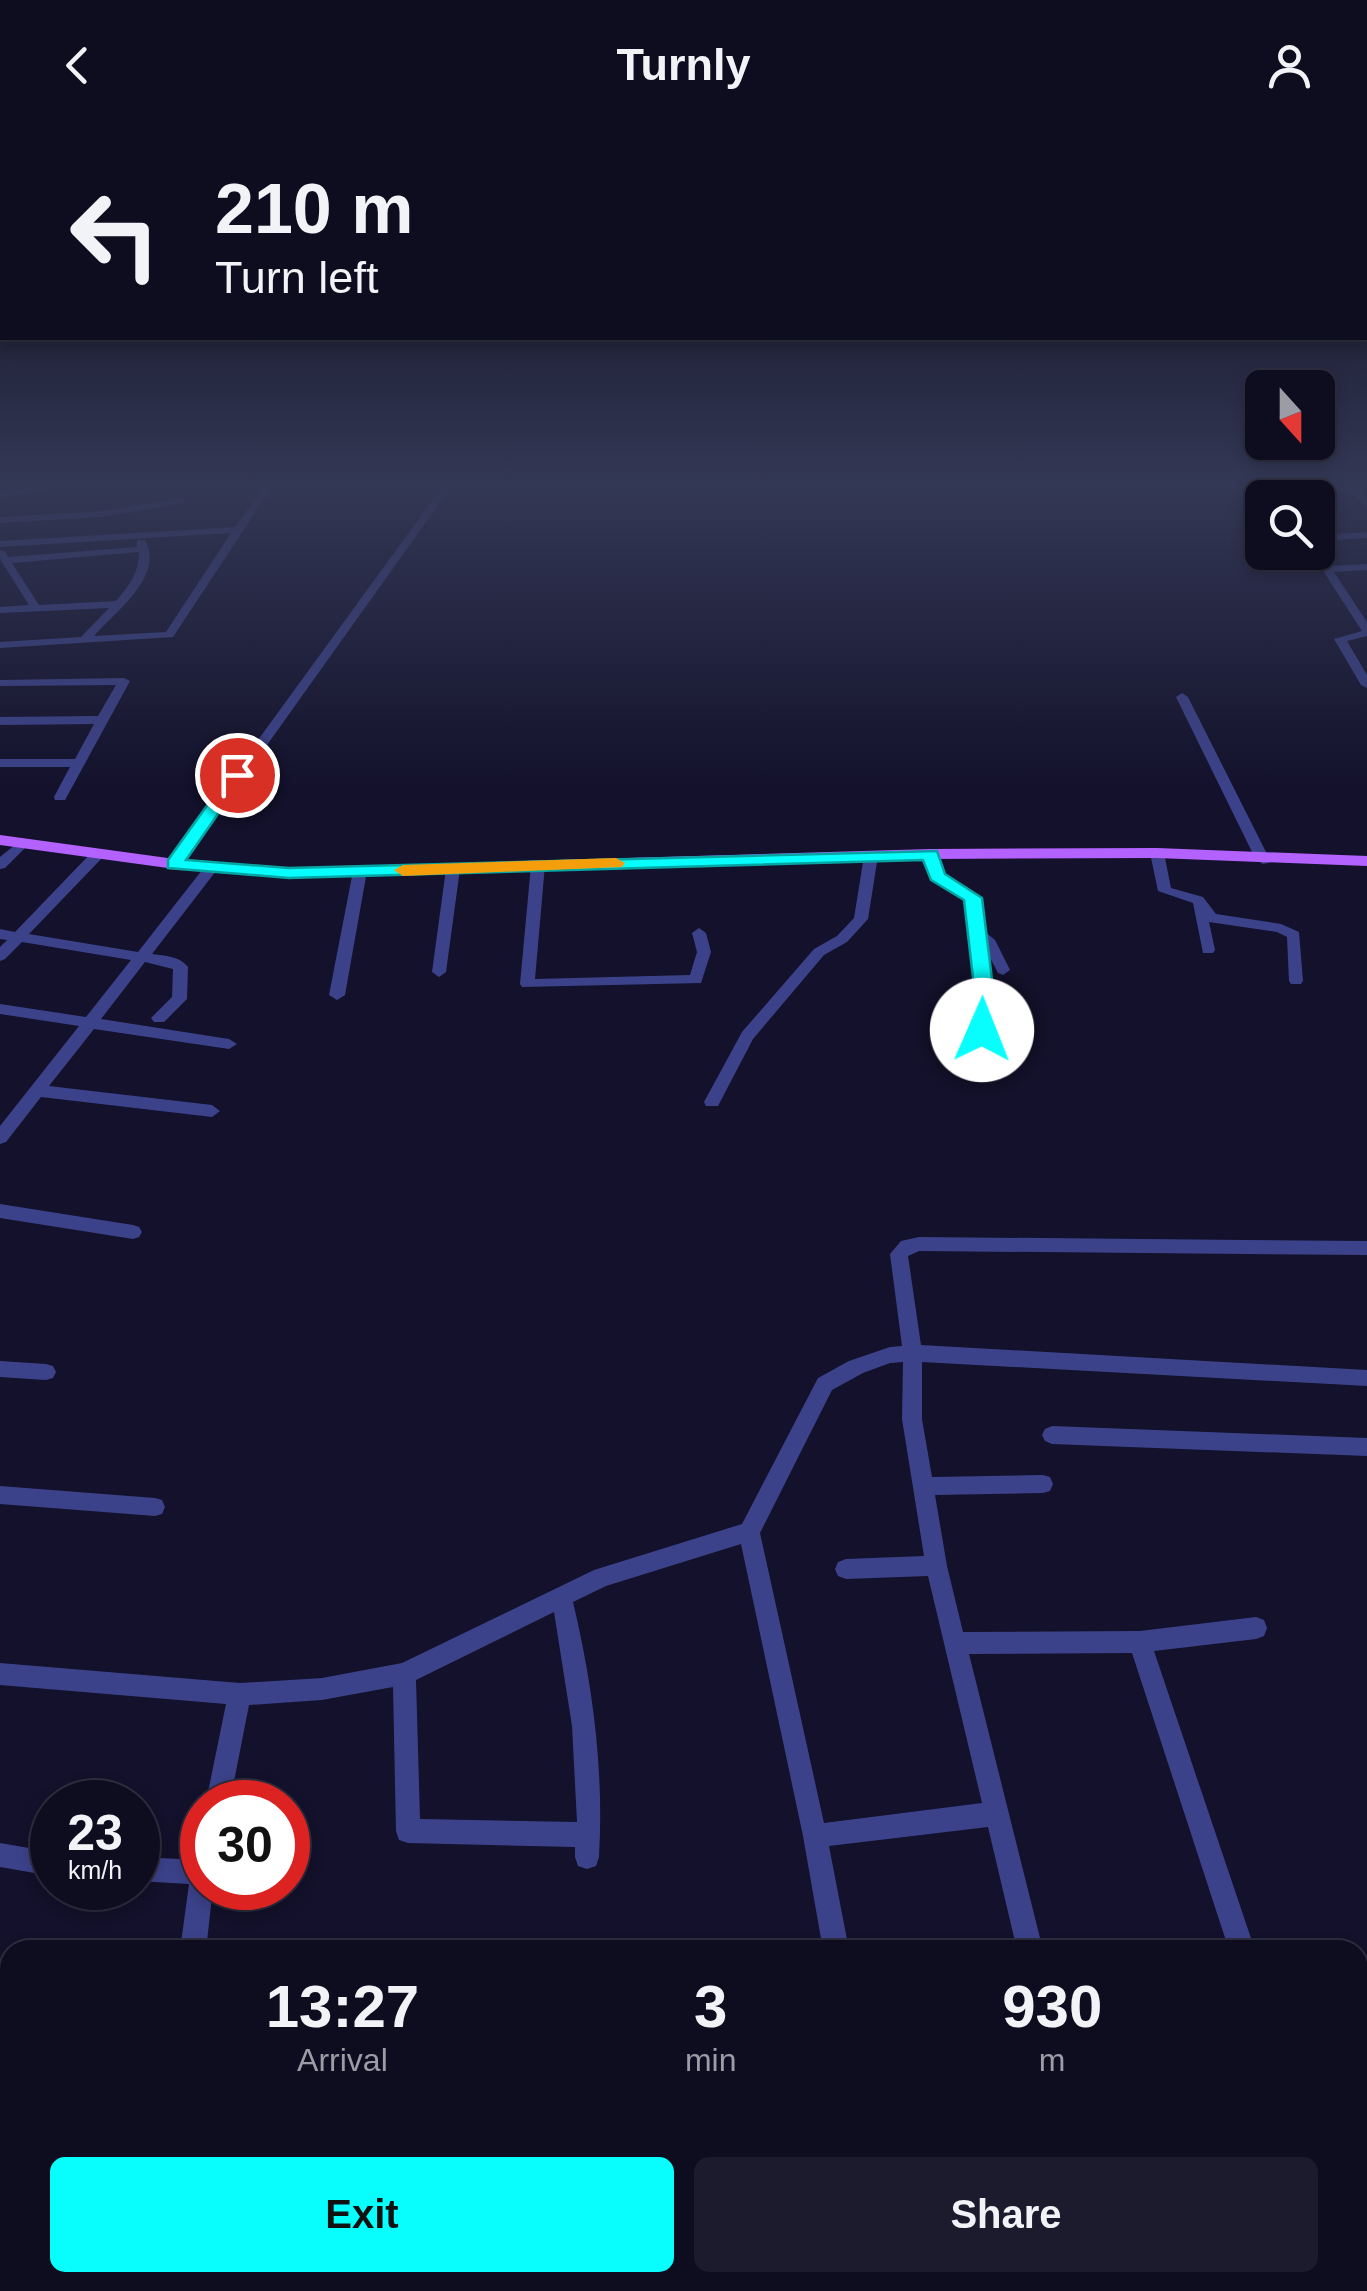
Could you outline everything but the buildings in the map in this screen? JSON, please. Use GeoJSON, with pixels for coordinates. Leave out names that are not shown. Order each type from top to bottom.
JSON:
{"type":"FeatureCollection","features":[{"type":"Feature","properties":{"kind":"main road"},"geometry":{"type":"LineString","coordinates":[[0,840],[212,868],[360,872],[930,854],[1157,853],[1367,861]]}},
{"type":"Feature","properties":{"kind":"street"},"geometry":{"type":"LineString","coordinates":[[24,588],[36,608]]}},
{"type":"Feature","properties":{"kind":"street"},"geometry":{"type":"LineString","coordinates":[[86,638],[129,588]]}},
{"type":"Feature","properties":{"kind":"street"},"geometry":{"type":"LineString","coordinates":[[0,644],[169,635],[200,588]]}},
{"type":"Feature","properties":{"kind":"street"},"geometry":{"type":"LineString","coordinates":[[174,864],[373,588]]}},
{"type":"Feature","properties":{"kind":"street"},"geometry":{"type":"LineString","coordinates":[[1338,588],[1367,632],[1340,639],[1367,685]]}},
{"type":"Feature","properties":{"kind":"street"},"geometry":{"type":"LineString","coordinates":[[0,610],[116,604]]}},
{"type":"Feature","properties":{"kind":"street"},"geometry":{"type":"LineString","coordinates":[[0,682],[122,679],[104,720],[60,796]]}},
{"type":"Feature","properties":{"kind":"street"},"geometry":{"type":"LineString","coordinates":[[1182,697],[1263,860]]}},
{"type":"Feature","properties":{"kind":"street"},"geometry":{"type":"LineString","coordinates":[[0,721],[104,720]]}},
{"type":"Feature","properties":{"kind":"street"},"geometry":{"type":"LineString","coordinates":[[0,763],[79,764]]}},
{"type":"Feature","properties":{"kind":"street"},"geometry":{"type":"LineString","coordinates":[[0,865],[21,844]]}},
{"type":"Feature","properties":{"kind":"street"},"geometry":{"type":"LineString","coordinates":[[1157,853],[1165,891],[1198,900],[1211,918],[1281,928],[1294,935],[1296,981]]}},
{"type":"Feature","properties":{"kind":"street"},"geometry":{"type":"LineString","coordinates":[[0,956],[98,854]]}},
{"type":"Feature","properties":{"kind":"street"},"geometry":{"type":"LineString","coordinates":[[930,854],[937,876],[973,898],[986,1012],[982,1030],[970,1036]]}},
{"type":"Feature","properties":{"kind":"street"},"geometry":{"type":"LineString","coordinates":[[712,1102],[747,1036],[819,952],[842,939],[861,920],[871,856]]}},
{"type":"Feature","properties":{"kind":"street"},"geometry":{"type":"LineString","coordinates":[[538,865],[527,984],[696,980],[704,952],[699,933]]}},
{"type":"Feature","properties":{"kind":"street"},"geometry":{"type":"LineString","coordinates":[[0,1138],[212,868]]}},
{"type":"Feature","properties":{"kind":"street"},"geometry":{"type":"LineString","coordinates":[[438,972],[453,870]]}},
{"type":"Feature","properties":{"kind":"street"},"geometry":{"type":"LineString","coordinates":[[337,995],[360,872]]}},
{"type":"Feature","properties":{"kind":"street"},"geometry":{"type":"LineString","coordinates":[[1198,900],[1208,950]]}},
{"type":"Feature","properties":{"kind":"street"},"geometry":{"type":"LineString","coordinates":[[978,932],[990,944],[1003,970]]}},
{"type":"Feature","properties":{"kind":"street"},"geometry":{"type":"LineString","coordinates":[[0,934],[174,962],[181,967],[179,999],[159,1018]]}},
{"type":"Feature","properties":{"kind":"street"},"geometry":{"type":"LineString","coordinates":[[0,1009],[228,1044]]}},
{"type":"Feature","properties":{"kind":"street"},"geometry":{"type":"LineString","coordinates":[[39,1091],[212,1111]]}},
{"type":"Feature","properties":{"kind":"street"},"geometry":{"type":"LineString","coordinates":[[0,1212],[130,1232]]}},
{"type":"Feature","properties":{"kind":"street"},"geometry":{"type":"LineString","coordinates":[[1027,1940],[936,1566],[912,1419],[913,1353],[899,1254],[907,1246],[1367,1248]]}},
{"type":"Feature","properties":{"kind":"street"},"geometry":{"type":"LineString","coordinates":[[834,1940],[749,1532],[825,1384],[890,1355],[913,1353],[1367,1378]]}},
{"type":"Feature","properties":{"kind":"street"},"geometry":{"type":"LineString","coordinates":[[0,1369],[46,1372]]}},
{"type":"Feature","properties":{"kind":"street"},"geometry":{"type":"LineString","coordinates":[[1052,1435],[1367,1447]]}},
{"type":"Feature","properties":{"kind":"street"},"geometry":{"type":"LineString","coordinates":[[923,1486],[1043,1484]]}},
{"type":"Feature","properties":{"kind":"street"},"geometry":{"type":"LineString","coordinates":[[0,1495],[156,1507]]}},
{"type":"Feature","properties":{"kind":"street"},"geometry":{"type":"LineString","coordinates":[[0,1674],[240,1694],[322,1689],[404,1674],[602,1577],[749,1532]]}},
{"type":"Feature","properties":{"kind":"street"},"geometry":{"type":"LineString","coordinates":[[846,1570],[936,1566]]}},
{"type":"Feature","properties":{"kind":"street"},"geometry":{"type":"LineString","coordinates":[[404,1674],[408,1832],[588,1846],[585,1748],[569,1628],[560,1597]]}},
{"type":"Feature","properties":{"kind":"street"},"geometry":{"type":"LineString","coordinates":[[954,1644],[1140,1642],[1256,1628]]}},
{"type":"Feature","properties":{"kind":"street"},"geometry":{"type":"LineString","coordinates":[[1140,1642],[1239,1940]]}},
{"type":"Feature","properties":{"kind":"street"},"geometry":{"type":"LineString","coordinates":[[222,1780],[240,1694]]}},
{"type":"Feature","properties":{"kind":"street"},"geometry":{"type":"LineString","coordinates":[[815,1836],[994,1814]]}},
{"type":"Feature","properties":{"kind":"street"},"geometry":{"type":"LineString","coordinates":[[1,1859],[30,1862]]}},
{"type":"Feature","properties":{"kind":"street"},"geometry":{"type":"LineString","coordinates":[[194,1940],[198,1910]]}},
{"type":"Feature","properties":{"kind":"slow traffic"},"geometry":{"type":"LineString","coordinates":[[403,870],[616,863]]}},
{"type":"Feature","properties":{"kind":"route"},"geometry":{"type":"LineString","coordinates":[[237,775],[174,864],[289,873],[930,854],[934,874],[973,898],[986,1012],[982,1030]]}}]}
